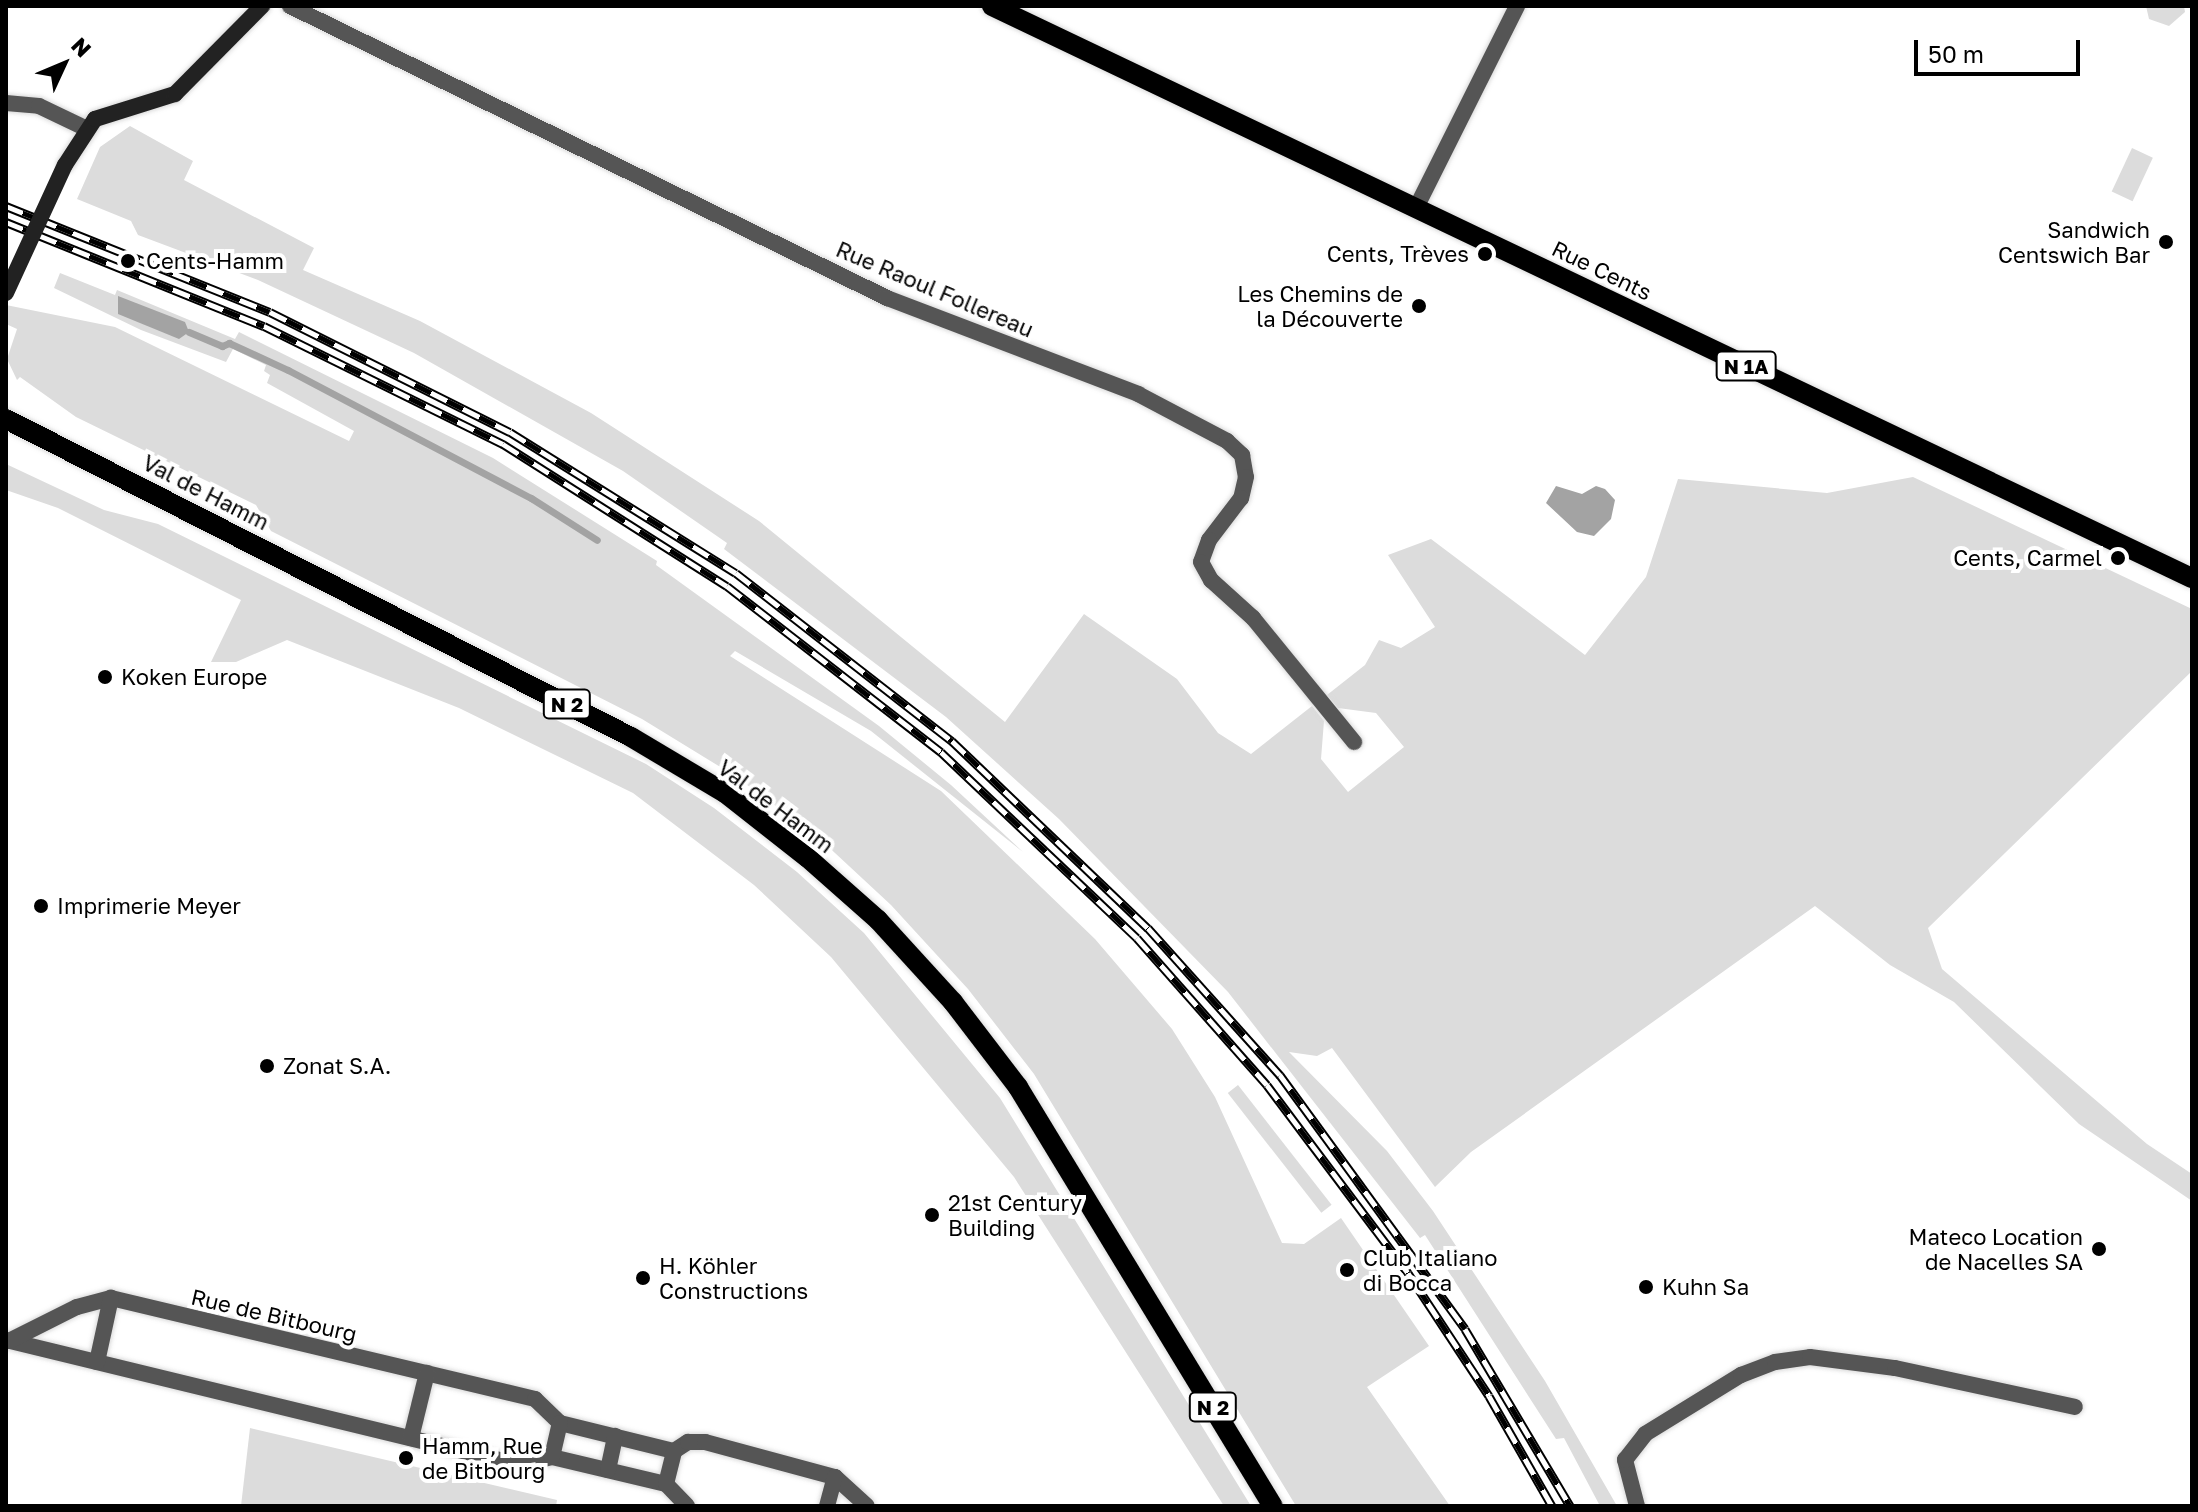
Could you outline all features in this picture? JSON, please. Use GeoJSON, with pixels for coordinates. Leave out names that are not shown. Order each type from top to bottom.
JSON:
{"type":"FeatureCollection","features":[{"type":"Feature","properties":{"kind":"main road","name":"Rue Cents"},"geometry":{"type":"LineString","coordinates":[[992,6],[2192,578]]}},
{"type":"Feature","properties":{"kind":"main road"},"geometry":{"type":"LineString","coordinates":[[6,293],[85,128],[107,114],[151,106],[175,94],[254,8]]}},
{"type":"Feature","properties":{"kind":"main road","name":"Val de Hamm"},"geometry":{"type":"LineString","coordinates":[[6,419],[631,737],[725,793],[808,858],[878,920],[953,1002],[1018,1087],[1273,1506]]}},
{"type":"Feature","properties":{"kind":"street","name":"Rue Raoul Follereau"},"geometry":{"type":"LineString","coordinates":[[290,6],[887,298],[1138,394],[1227,441],[1242,455],[1246,477],[1241,498],[1209,540],[1201,562],[1211,580],[1253,618],[1354,742]]}},
{"type":"Feature","properties":{"kind":"street"},"geometry":{"type":"LineString","coordinates":[[1416,208],[1517,6]]}},
{"type":"Feature","properties":{"kind":"street"},"geometry":{"type":"LineString","coordinates":[[6,103],[39,106],[85,128]]}},
{"type":"Feature","properties":{"kind":"street"},"geometry":{"type":"LineString","coordinates":[[97,1362],[111,1298]]}},
{"type":"Feature","properties":{"kind":"street","name":"Rue de Bitbourg"},"geometry":{"type":"LineString","coordinates":[[7,1340],[77,1307],[111,1298],[535,1399],[560,1423],[674,1451],[688,1442],[705,1442],[835,1477],[867,1506]]}},
{"type":"Feature","properties":{"kind":"street","name":"Rue de Bitbourg"},"geometry":{"type":"LineString","coordinates":[[7,1340],[520,1465],[552,1457],[666,1484]]}},
{"type":"Feature","properties":{"kind":"street"},"geometry":{"type":"LineString","coordinates":[[1637,1506],[1625,1460],[1645,1434],[1741,1375],[1775,1362],[1810,1357],[1895,1368],[2075,1407]]}},
{"type":"Feature","properties":{"kind":"street"},"geometry":{"type":"LineString","coordinates":[[411,1438],[427,1373]]}},
{"type":"Feature","properties":{"kind":"street"},"geometry":{"type":"LineString","coordinates":[[552,1457],[560,1423]]}},
{"type":"Feature","properties":{"kind":"street"},"geometry":{"type":"LineString","coordinates":[[608,1470],[615,1436]]}},
{"type":"Feature","properties":{"kind":"street"},"geometry":{"type":"LineString","coordinates":[[674,1451],[666,1484],[687,1506]]}},
{"type":"Feature","properties":{"kind":"street"},"geometry":{"type":"LineString","coordinates":[[827,1506],[835,1477]]}},
{"type":"Feature","properties":{"kind":"shaded area"},"geometry":{"type":"Polygon","coordinates":[[[2146,6],[2184,6],[2185,12],[2169,26],[2149,19],[2146,6]]]}},
{"type":"Feature","properties":{"kind":"shaded area"},"geometry":{"type":"Polygon","coordinates":[[[130,126],[193,161],[184,180],[314,248],[303,270],[420,321],[591,413],[759,521],[1005,722],[1084,614],[1177,679],[1218,733],[1251,754],[1312,706],[1324,721],[1321,759],[1348,792],[1404,747],[1376,713],[1338,708],[1327,695],[1365,665],[1379,640],[1401,648],[1435,627],[1388,555],[1431,539],[1585,655],[1646,577],[1678,479],[1827,493],[1913,477],[2192,609],[2192,671],[1928,928],[1942,969],[2147,1144],[2192,1174],[2192,1201],[2079,1124],[1954,1002],[1890,965],[1815,906],[1471,1152],[1435,1187],[1332,1048],[1317,1056],[1289,1052],[1387,1151],[1433,1211],[1545,1381],[1617,1506],[1600,1506],[1564,1438],[1556,1439],[1425,1235],[1420,1238],[1228,992],[1059,819],[946,717],[724,549],[727,543],[623,471],[414,353],[258,280],[138,235],[131,221],[77,199],[100,147],[130,126]]]}},
{"type":"Feature","properties":{"kind":"shaded area"},"geometry":{"type":"Polygon","coordinates":[[[2132,148],[2153,158],[2133,201],[2112,192],[2132,148]]]}},
{"type":"Feature","properties":{"kind":"shaded area"},"geometry":{"type":"Polygon","coordinates":[[[60,273],[115,295],[117,290],[235,339],[239,332],[493,458],[657,561],[656,565],[879,726],[951,785],[1023,852],[871,731],[735,651],[730,656],[941,791],[1095,939],[1172,1029],[1215,1097],[1282,1243],[1304,1244],[1341,1218],[1429,1346],[1367,1387],[1450,1506],[1296,1506],[1034,1074],[968,989],[891,905],[821,840],[735,776],[642,719],[271,531],[256,505],[76,417],[20,377],[17,380],[7,359],[17,329],[6,324],[6,305],[115,327],[349,441],[354,431],[267,383],[270,375],[264,371],[266,365],[233,349],[226,362],[141,330],[54,288],[60,273]]]}},
{"type":"Feature","properties":{"kind":"shaded area"},"geometry":{"type":"Polygon","coordinates":[[[118,296],[185,322],[189,332],[179,339],[118,314],[118,296]]]}},
{"type":"Feature","properties":{"kind":"shaded area"},"geometry":{"type":"Polygon","coordinates":[[[6,464],[104,510],[158,524],[646,764],[714,808],[797,872],[864,933],[1000,1098],[1251,1506],[1224,1506],[1014,1177],[831,957],[754,885],[633,793],[459,708],[287,640],[236,662],[211,662],[241,600],[58,508],[6,490],[6,464]]]}},
{"type":"Feature","properties":{"kind":"shaded area"},"geometry":{"type":"Polygon","coordinates":[[[1556,486],[1582,494],[1596,486],[1605,489],[1615,500],[1611,519],[1594,536],[1577,532],[1546,503],[1556,486]]]}},
{"type":"Feature","properties":{"kind":"shaded area"},"geometry":{"type":"Polygon","coordinates":[[[1238,1085],[1332,1205],[1321,1213],[1228,1093],[1238,1085]]]}},
{"type":"Feature","properties":{"kind":"shaded area"},"geometry":{"type":"Polygon","coordinates":[[[250,1428],[557,1500],[556,1506],[241,1506],[250,1428]]]}},
{"type":"Feature","properties":{"kind":"waterway"},"geometry":{"type":"LineString","coordinates":[[189,332],[222,346],[229,343],[288,370],[531,498],[597,540]]}},
{"type":"Feature","properties":{"kind":"railway"},"geometry":{"type":"LineString","coordinates":[[6,206],[270,312],[510,432],[736,573],[952,741],[1148,928],[1280,1075],[1465,1329],[1570,1506]]}},
{"type":"Feature","properties":{"kind":"railway"},"geometry":{"type":"LineString","coordinates":[[6,222],[264,326],[503,444],[727,586],[941,752],[1137,938],[1267,1085],[1408,1273],[1489,1396],[1552,1506]]}},
{"type":"Feature","properties":{"kind":"place","name":"Sandwich Centswich Bar"},"geometry":{"type":"Point","coordinates":[2166,242]}},
{"type":"Feature","properties":{"kind":"place","name":"Cents, Trèves"},"geometry":{"type":"Point","coordinates":[1485,254]}},
{"type":"Feature","properties":{"kind":"place","name":"Cents-Hamm"},"geometry":{"type":"Point","coordinates":[128,261]}},
{"type":"Feature","properties":{"kind":"place","name":"Les Chemins de la Découverte"},"geometry":{"type":"Point","coordinates":[1419,306]}},
{"type":"Feature","properties":{"kind":"place","name":"Cents, Carmel"},"geometry":{"type":"Point","coordinates":[2118,558]}},
{"type":"Feature","properties":{"kind":"place","name":"Koken Europe"},"geometry":{"type":"Point","coordinates":[105,677]}},
{"type":"Feature","properties":{"kind":"place","name":"Imprimerie Meyer"},"geometry":{"type":"Point","coordinates":[41,906]}},
{"type":"Feature","properties":{"kind":"place","name":"Zonat S.A."},"geometry":{"type":"Point","coordinates":[267,1066]}},
{"type":"Feature","properties":{"kind":"place","name":"21st Century Building"},"geometry":{"type":"Point","coordinates":[932,1215]}},
{"type":"Feature","properties":{"kind":"place","name":"Mateco Location de Nacelles SA"},"geometry":{"type":"Point","coordinates":[2099,1249]}},
{"type":"Feature","properties":{"kind":"place","name":"Club Italiano di Bocca"},"geometry":{"type":"Point","coordinates":[1347,1270]}},
{"type":"Feature","properties":{"kind":"place","name":"H. Köhler Constructions"},"geometry":{"type":"Point","coordinates":[643,1278]}},
{"type":"Feature","properties":{"kind":"place","name":"Kuhn Sa"},"geometry":{"type":"Point","coordinates":[1646,1287]}},
{"type":"Feature","properties":{"kind":"place","name":"Hamm, Rue de Bitbourg"},"geometry":{"type":"Point","coordinates":[406,1458]}}]}
